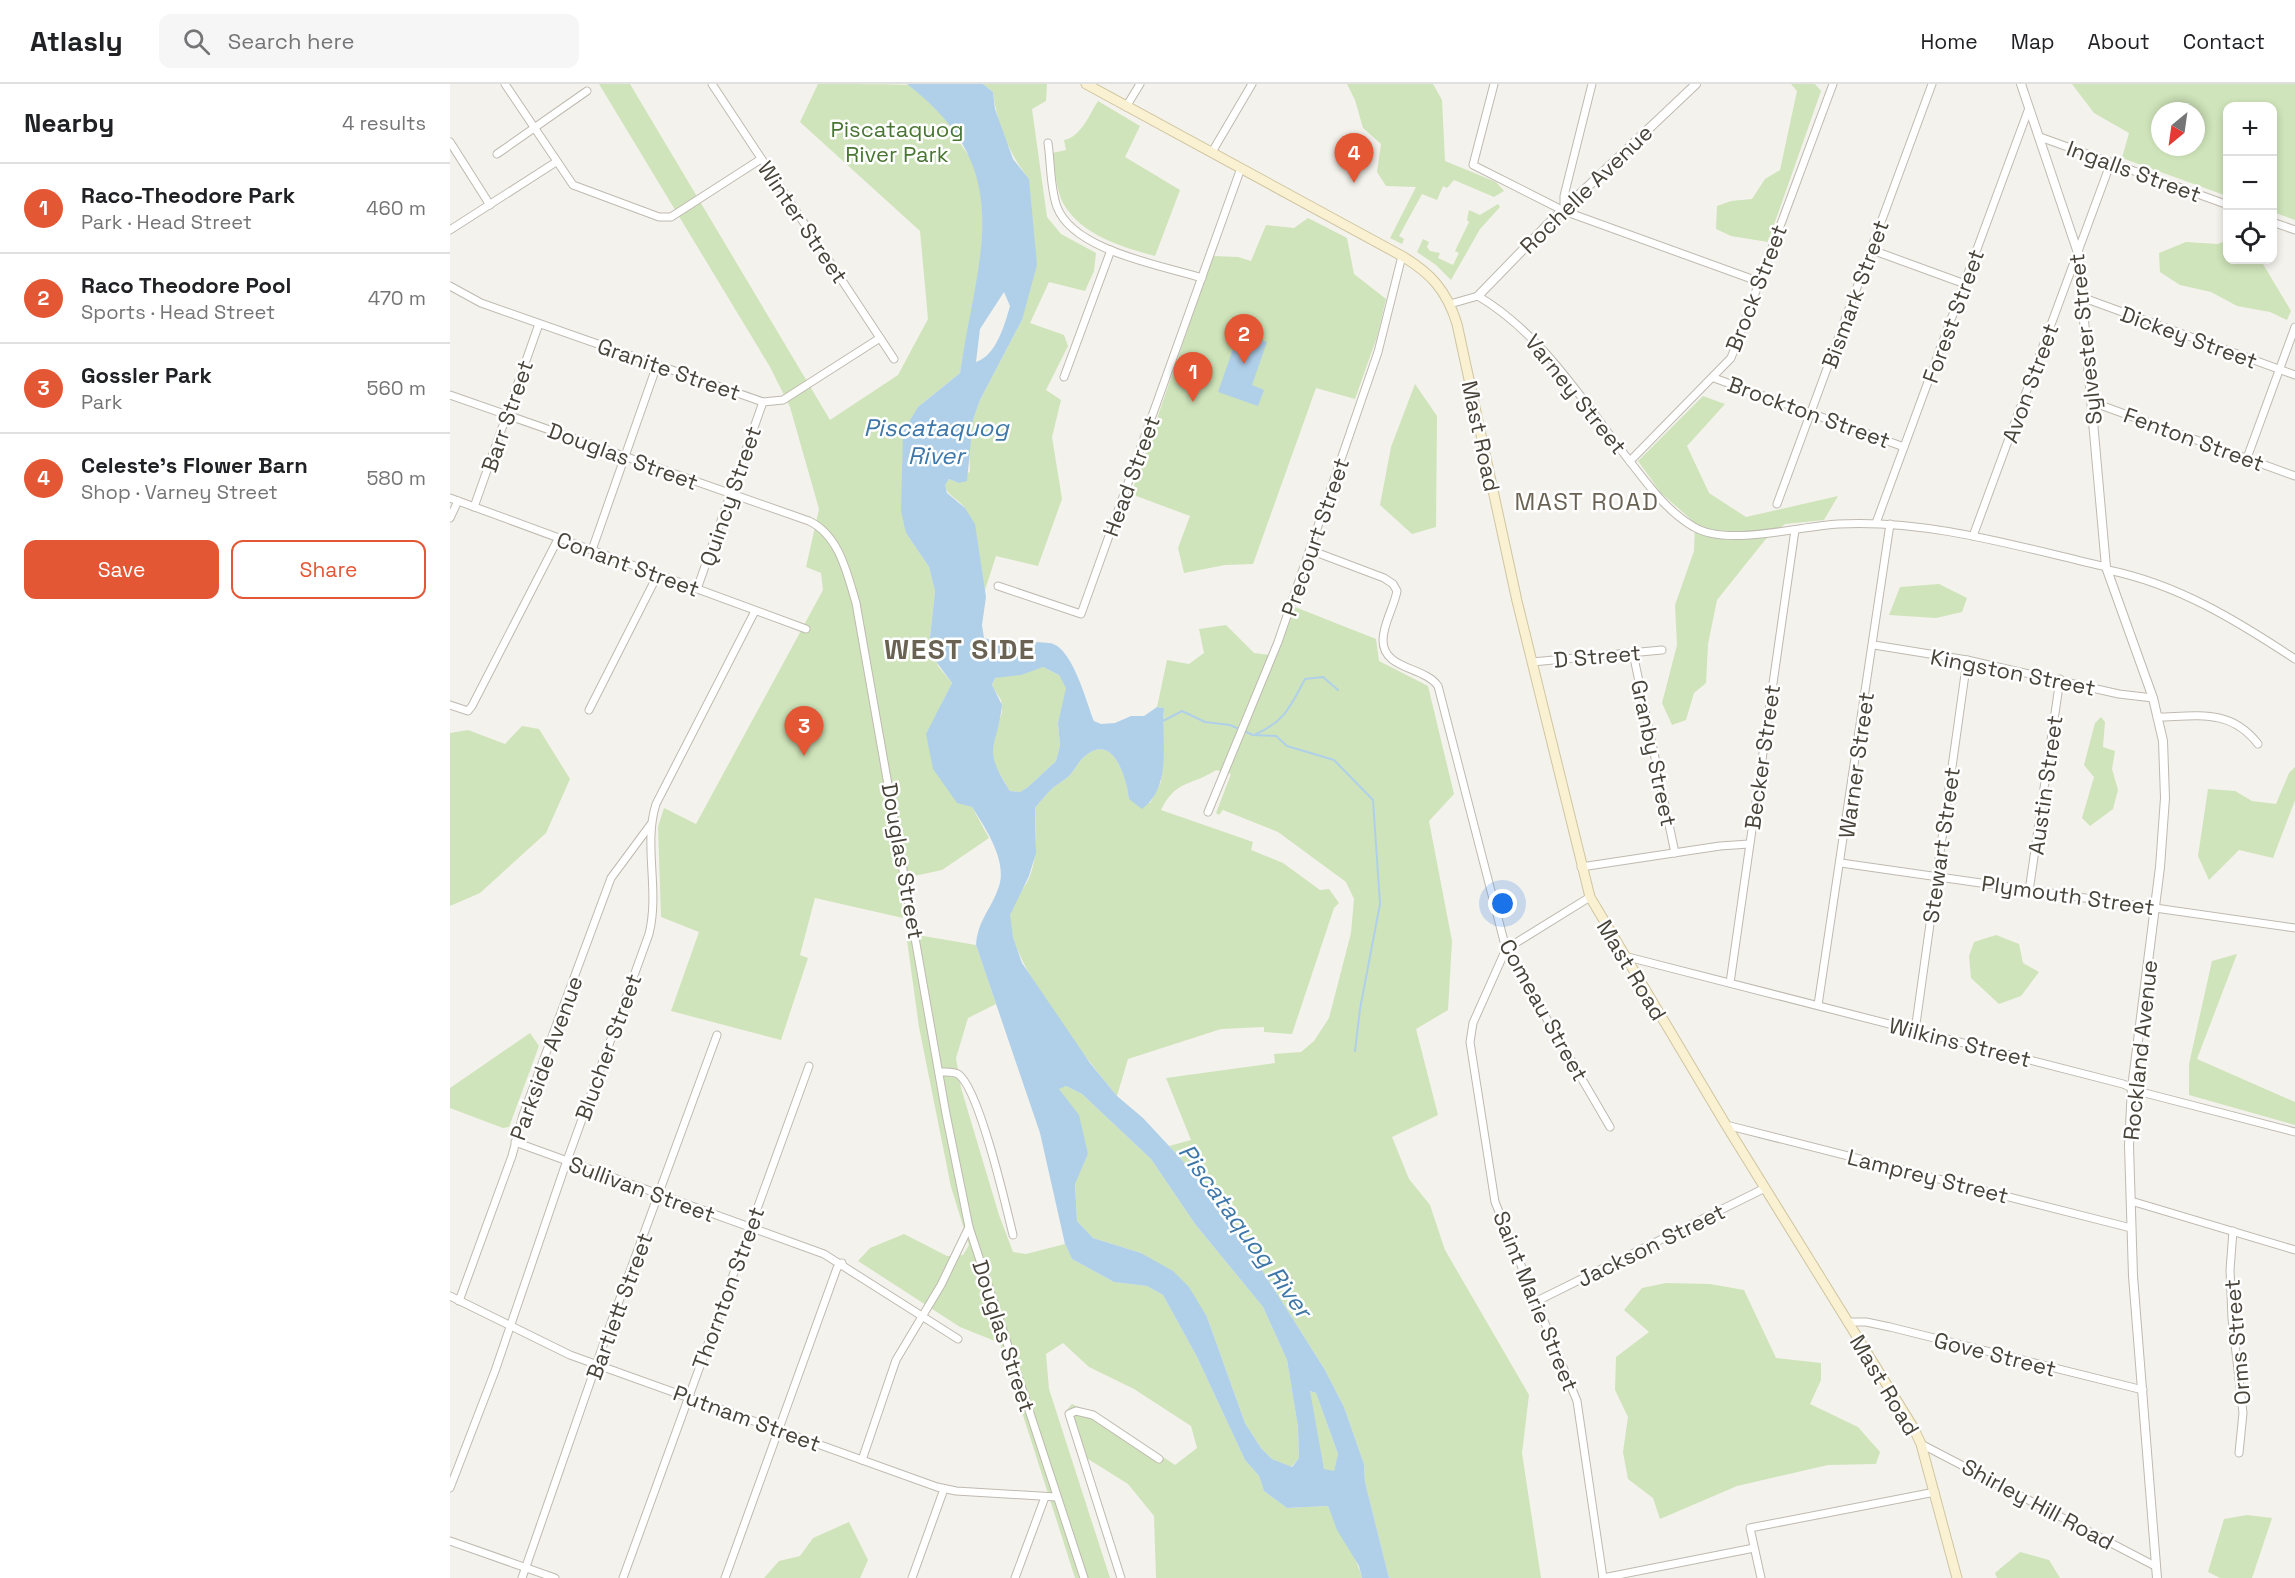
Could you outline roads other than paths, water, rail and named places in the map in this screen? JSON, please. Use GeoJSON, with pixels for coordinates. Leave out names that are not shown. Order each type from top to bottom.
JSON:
{"type":"FeatureCollection","features":[{"type":"Feature","properties":{"kind":"main road"},"geometry":{"type":"LineString","coordinates":[[1086,84],[1422,268],[1440,285],[1450,303]]}},
{"type":"Feature","properties":{"kind":"main road","name":"Mast Road"},"geometry":{"type":"LineString","coordinates":[[1450,303],[1532,662],[1590,897],[1921,1444],[1956,1578]]}},
{"type":"Feature","properties":{"kind":"street"},"geometry":{"type":"LineString","coordinates":[[505,84],[568,180],[579,189],[664,218],[671,217],[704,197],[761,159]]}},
{"type":"Feature","properties":{"kind":"street","name":"Winter Street"},"geometry":{"type":"LineString","coordinates":[[712,84],[894,359]]}},
{"type":"Feature","properties":{"kind":"street"},"geometry":{"type":"LineString","coordinates":[[1126,107],[1140,84]]}},
{"type":"Feature","properties":{"kind":"street"},"geometry":{"type":"LineString","coordinates":[[1212,152],[1252,84]]}},
{"type":"Feature","properties":{"kind":"street"},"geometry":{"type":"LineString","coordinates":[[1494,84],[1473,165],[1564,211],[1760,282]]}},
{"type":"Feature","properties":{"kind":"street"},"geometry":{"type":"LineString","coordinates":[[1564,211],[1564,196],[1592,84]]}},
{"type":"Feature","properties":{"kind":"street","name":"Rochelle Avenue"},"geometry":{"type":"LineString","coordinates":[[1478,296],[1696,84]]}},
{"type":"Feature","properties":{"kind":"street","name":"Brock Street"},"geometry":{"type":"LineString","coordinates":[[1630,461],[1714,378],[1736,348],[1833,84]]}},
{"type":"Feature","properties":{"kind":"street","name":"Bismark Street"},"geometry":{"type":"LineString","coordinates":[[1777,504],[1932,84]]}},
{"type":"Feature","properties":{"kind":"street","name":"Sylvester Street"},"geometry":{"type":"LineString","coordinates":[[2021,84],[2078,253],[2084,298],[2107,569]]}},
{"type":"Feature","properties":{"kind":"street"},"geometry":{"type":"LineString","coordinates":[[497,154],[587,91]]}},
{"type":"Feature","properties":{"kind":"street","name":"Forest Street"},"geometry":{"type":"LineString","coordinates":[[1876,523],[2029,108]]}},
{"type":"Feature","properties":{"kind":"street","name":"Ingalls Street"},"geometry":{"type":"LineString","coordinates":[[2040,137],[2223,203]]}},
{"type":"Feature","properties":{"kind":"street"},"geometry":{"type":"LineString","coordinates":[[450,142],[490,205]]}},
{"type":"Feature","properties":{"kind":"street"},"geometry":{"type":"LineString","coordinates":[[1048,143],[1057,206],[1069,225],[1082,236],[1111,250],[1202,278]]}},
{"type":"Feature","properties":{"kind":"street"},"geometry":{"type":"LineString","coordinates":[[450,230],[556,162]]}},
{"type":"Feature","properties":{"kind":"street","name":"Avon Street"},"geometry":{"type":"LineString","coordinates":[[1973,536],[2111,162]]}},
{"type":"Feature","properties":{"kind":"street","name":"Head Street"},"geometry":{"type":"LineString","coordinates":[[998,586],[1081,614],[1241,168]]}},
{"type":"Feature","properties":{"kind":"street"},"geometry":{"type":"LineString","coordinates":[[2277,224],[2295,230]]}},
{"type":"Feature","properties":{"kind":"street"},"geometry":{"type":"LineString","coordinates":[[1064,378],[1111,250]]}},
{"type":"Feature","properties":{"kind":"street"},"geometry":{"type":"LineString","coordinates":[[1872,250],[1965,284]]}},
{"type":"Feature","properties":{"kind":"street","name":"Precourt Street"},"geometry":{"type":"LineString","coordinates":[[1208,812],[1255,701],[1310,550],[1378,352],[1402,256]]}},
{"type":"Feature","properties":{"kind":"street","name":"Granite Street"},"geometry":{"type":"LineString","coordinates":[[450,286],[481,303],[763,402],[783,400],[880,338]]}},
{"type":"Feature","properties":{"kind":"street"},"geometry":{"type":"LineString","coordinates":[[1450,303],[1478,296]]}},
{"type":"Feature","properties":{"kind":"street","name":"Varney Street"},"geometry":{"type":"LineString","coordinates":[[1478,296],[1511,318],[1528,333],[1662,501],[1693,527],[1703,531],[1752,535],[1835,524],[1876,523],[1973,536],[2150,580],[2244,624],[2294,657]]}},
{"type":"Feature","properties":{"kind":"street","name":"Dickey Street"},"geometry":{"type":"LineString","coordinates":[[2084,298],[2295,375]]}},
{"type":"Feature","properties":{"kind":"street","name":"Barr Street"},"geometry":{"type":"LineString","coordinates":[[474,507],[539,324]]}},
{"type":"Feature","properties":{"kind":"street"},"geometry":{"type":"LineString","coordinates":[[2247,458],[2295,327]]}},
{"type":"Feature","properties":{"kind":"street"},"geometry":{"type":"LineString","coordinates":[[592,550],[657,364]]}},
{"type":"Feature","properties":{"kind":"street","name":"Brockton Street"},"geometry":{"type":"LineString","coordinates":[[1714,378],[1904,447]]}},
{"type":"Feature","properties":{"kind":"street","name":"Douglas Street"},"geometry":{"type":"LineString","coordinates":[[450,395],[730,495],[809,520],[825,530],[847,574],[859,622],[969,1227],[1084,1578]]}},
{"type":"Feature","properties":{"kind":"street","name":"Quincy Street"},"geometry":{"type":"LineString","coordinates":[[697,589],[763,402]]}},
{"type":"Feature","properties":{"kind":"street","name":"Fenton Street"},"geometry":{"type":"LineString","coordinates":[[2092,402],[2295,476]]}},
{"type":"Feature","properties":{"kind":"street","name":"Conant Street"},"geometry":{"type":"LineString","coordinates":[[450,498],[806,629]]}},
{"type":"Feature","properties":{"kind":"street"},"geometry":{"type":"LineString","coordinates":[[450,518],[458,501]]}},
{"type":"Feature","properties":{"kind":"street","name":"Warner Street"},"geometry":{"type":"LineString","coordinates":[[1818,1005],[1874,645],[1890,524]]}},
{"type":"Feature","properties":{"kind":"street","name":"Becker Street"},"geometry":{"type":"LineString","coordinates":[[1730,983],[1794,530]]}},
{"type":"Feature","properties":{"kind":"street"},"geometry":{"type":"LineString","coordinates":[[450,705],[468,711],[558,539]]}},
{"type":"Feature","properties":{"kind":"street","name":"Comeau Street"},"geometry":{"type":"LineString","coordinates":[[1310,550],[1384,578],[1393,584],[1397,591],[1385,627],[1384,650],[1392,660],[1433,679],[1440,694],[1506,949],[1610,1127]]}},
{"type":"Feature","properties":{"kind":"street","name":"Rockland Avenue"},"geometry":{"type":"LineString","coordinates":[[2107,569],[2153,698],[2163,741],[2164,798],[2156,908],[2132,1088],[2129,1145],[2131,1228],[2157,1578]]}},
{"type":"Feature","properties":{"kind":"street"},"geometry":{"type":"LineString","coordinates":[[589,710],[658,574]]}},
{"type":"Feature","properties":{"kind":"street","name":"Blucher Street"},"geometry":{"type":"LineString","coordinates":[[450,1488],[495,1371],[566,1161],[651,925],[655,896],[651,824],[656,804],[755,611]]}},
{"type":"Feature","properties":{"kind":"street","name":"Kingston Street"},"geometry":{"type":"LineString","coordinates":[[1874,645],[1967,660],[2130,696],[2153,698]]}},
{"type":"Feature","properties":{"kind":"street","name":"D Street"},"geometry":{"type":"LineString","coordinates":[[1532,662],[1662,650]]}},
{"type":"Feature","properties":{"kind":"street","name":"Granby Street"},"geometry":{"type":"LineString","coordinates":[[1633,653],[1675,853]]}},
{"type":"Feature","properties":{"kind":"street","name":"Stewart Street"},"geometry":{"type":"LineString","coordinates":[[1915,1030],[1967,660]]}},
{"type":"Feature","properties":{"kind":"street","name":"Austin Street"},"geometry":{"type":"LineString","coordinates":[[2029,891],[2060,679]]}},
{"type":"Feature","properties":{"kind":"street"},"geometry":{"type":"LineString","coordinates":[[2159,717],[2227,719],[2247,729],[2258,744]]}},
{"type":"Feature","properties":{"kind":"street","name":"Parkside Avenue"},"geometry":{"type":"LineString","coordinates":[[459,1300],[611,878],[651,824]]}},
{"type":"Feature","properties":{"kind":"street"},"geometry":{"type":"LineString","coordinates":[[1581,867],[1749,844]]}},
{"type":"Feature","properties":{"kind":"street","name":"Plymouth Street"},"geometry":{"type":"LineString","coordinates":[[1841,863],[2295,928]]}},
{"type":"Feature","properties":{"kind":"street"},"geometry":{"type":"LineString","coordinates":[[1506,949],[1590,897]]}},
{"type":"Feature","properties":{"kind":"street","name":"Saint Marie Street"},"geometry":{"type":"LineString","coordinates":[[1506,949],[1473,1023],[1470,1042],[1492,1192],[1577,1401],[1603,1578]]}},
{"type":"Feature","properties":{"kind":"street","name":"Wilkins Street"},"geometry":{"type":"LineString","coordinates":[[1624,956],[1915,1030],[2295,1132]]}},
{"type":"Feature","properties":{"kind":"street","name":"Bartlett Street"},"geometry":{"type":"LineString","coordinates":[[522,1578],[717,1035]]}},
{"type":"Feature","properties":{"kind":"street","name":"Thornton Street"},"geometry":{"type":"LineString","coordinates":[[623,1578],[809,1066]]}},
{"type":"Feature","properties":{"kind":"street"},"geometry":{"type":"LineString","coordinates":[[939,1072],[957,1073],[965,1081],[975,1102],[999,1178],[1013,1236]]}},
{"type":"Feature","properties":{"kind":"street","name":"Lamprey Street"},"geometry":{"type":"LineString","coordinates":[[1726,1125],[2131,1228]]}},
{"type":"Feature","properties":{"kind":"street","name":"Sullivan Street"},"geometry":{"type":"LineString","coordinates":[[515,1142],[824,1254],[842,1263],[958,1339]]}},
{"type":"Feature","properties":{"kind":"street","name":"Jackson Street"},"geometry":{"type":"LineString","coordinates":[[1537,1301],[1765,1188]]}},
{"type":"Feature","properties":{"kind":"street"},"geometry":{"type":"LineString","coordinates":[[2131,1201],[2295,1250]]}},
{"type":"Feature","properties":{"kind":"street"},"geometry":{"type":"LineString","coordinates":[[862,1460],[896,1360],[941,1285],[969,1227]]}},
{"type":"Feature","properties":{"kind":"street","name":"Orms Street"},"geometry":{"type":"LineString","coordinates":[[2233,1231],[2230,1270],[2232,1318],[2243,1413],[2239,1452]]}},
{"type":"Feature","properties":{"kind":"street"},"geometry":{"type":"LineString","coordinates":[[725,1578],[837,1268],[842,1263]]}},
{"type":"Feature","properties":{"kind":"street","name":"Putnam Street"},"geometry":{"type":"LineString","coordinates":[[450,1297],[509,1326],[597,1364],[944,1489],[1056,1497]]}},
{"type":"Feature","properties":{"kind":"street","name":"Gove Street"},"geometry":{"type":"LineString","coordinates":[[1847,1322],[1866,1322],[1890,1327],[2143,1390]]}},
{"type":"Feature","properties":{"kind":"street"},"geometry":{"type":"LineString","coordinates":[[1121,1578],[1070,1414],[1076,1411],[1092,1415],[1159,1459]]}},
{"type":"Feature","properties":{"kind":"street","name":"Shirley Hill Road"},"geometry":{"type":"LineString","coordinates":[[1921,1444],[2155,1566]]}},
{"type":"Feature","properties":{"kind":"street"},"geometry":{"type":"LineString","coordinates":[[912,1578],[944,1489]]}},
{"type":"Feature","properties":{"kind":"street"},"geometry":{"type":"LineString","coordinates":[[1761,1578],[1750,1528],[1935,1492]]}},
{"type":"Feature","properties":{"kind":"street"},"geometry":{"type":"LineString","coordinates":[[1015,1578],[1045,1497]]}},
{"type":"Feature","properties":{"kind":"street"},"geometry":{"type":"LineString","coordinates":[[450,1540],[555,1578]]}},
{"type":"Feature","properties":{"kind":"street"},"geometry":{"type":"LineString","coordinates":[[1603,1578],[1755,1548]]}},
{"type":"Feature","properties":{"kind":"water","name":"Piscataquog River"},"geometry":{"type":"Polygon","coordinates":[[[907,84],[983,84],[993,92],[995,109],[1013,159],[1029,179],[1037,265],[1022,320],[980,400],[973,420],[967,481],[959,483],[949,479],[945,485],[947,493],[965,508],[975,524],[986,597],[982,625],[984,638],[1008,642],[1049,643],[1057,646],[1065,653],[1077,675],[1094,721],[1101,724],[1115,723],[1131,716],[1144,716],[1157,707],[1164,708],[1162,776],[1152,799],[1142,809],[1129,799],[1125,780],[1116,760],[1110,753],[1103,750],[1094,750],[1084,757],[1069,776],[1051,789],[1035,808],[1036,853],[1029,876],[1010,915],[1013,937],[1022,963],[1090,1063],[1117,1096],[1143,1118],[1197,1176],[1238,1232],[1325,1370],[1344,1407],[1364,1464],[1365,1482],[1389,1578],[1362,1578],[1359,1566],[1337,1530],[1328,1506],[1287,1508],[1264,1491],[1259,1476],[1245,1460],[1197,1357],[1163,1295],[1147,1286],[1114,1282],[1072,1259],[1065,1244],[1040,1133],[976,945],[979,929],[1001,879],[998,857],[972,807],[957,803],[933,769],[926,734],[952,683],[932,656],[930,637],[935,591],[929,567],[906,533],[901,511],[903,432],[918,407],[960,373],[980,253],[982,217],[978,183],[965,149],[942,117],[907,84]],[[1004,292],[980,329],[976,362],[989,353],[1002,330],[1010,306],[1004,292]],[[1043,667],[1021,675],[995,678],[992,685],[1002,705],[993,756],[1010,791],[1020,792],[1056,761],[1060,746],[1058,723],[1066,688],[1059,675],[1043,667]],[[1066,1086],[1059,1089],[1079,1115],[1088,1154],[1075,1184],[1077,1221],[1093,1238],[1141,1253],[1173,1271],[1189,1287],[1207,1317],[1245,1423],[1261,1448],[1272,1459],[1292,1467],[1299,1458],[1298,1427],[1287,1360],[1263,1307],[1195,1224],[1151,1159],[1082,1094],[1066,1086]],[[1310,1391],[1324,1469],[1334,1471],[1338,1454],[1316,1393],[1310,1391]]]}},
{"type":"Feature","properties":{"kind":"water"},"geometry":{"type":"Polygon","coordinates":[[[1239,332],[1267,342],[1252,385],[1264,390],[1258,406],[1218,392],[1239,332]]]}},
{"type":"Feature","properties":{"kind":"waterway"},"geometry":{"type":"LineString","coordinates":[[1256,734],[1274,724],[1286,712],[1305,679],[1323,677],[1338,690]]}},
{"type":"Feature","properties":{"kind":"waterway"},"geometry":{"type":"LineString","coordinates":[[1161,722],[1182,711],[1205,722],[1230,725],[1253,735],[1276,736],[1287,746],[1334,760],[1373,800],[1380,904],[1360,1009],[1355,1051]]}},
{"type":"Feature","properties":{"kind":"place","name":"Celeste's Flower Barn"},"geometry":{"type":"Point","coordinates":[1354,183]}},
{"type":"Feature","properties":{"kind":"place","name":"Raco Theodore Pool"},"geometry":{"type":"Point","coordinates":[1244,364]}},
{"type":"Feature","properties":{"kind":"place","name":"Raco-Theodore Park"},"geometry":{"type":"Point","coordinates":[1193,402]}},
{"type":"Feature","properties":{"kind":"place","name":"Gossler Park"},"geometry":{"type":"Point","coordinates":[804,756]}},
{"type":"Feature","properties":{"kind":"district","name":"MAST ROAD"},"geometry":{"type":"Point","coordinates":[1587,502]}},
{"type":"Feature","properties":{"kind":"district","name":"WEST SIDE"},"geometry":{"type":"Point","coordinates":[960,649]}},
{"type":"Feature","properties":{"kind":"park label","name":"Piscataquog River Park"},"geometry":{"type":"Point","coordinates":[897,142]}}]}
